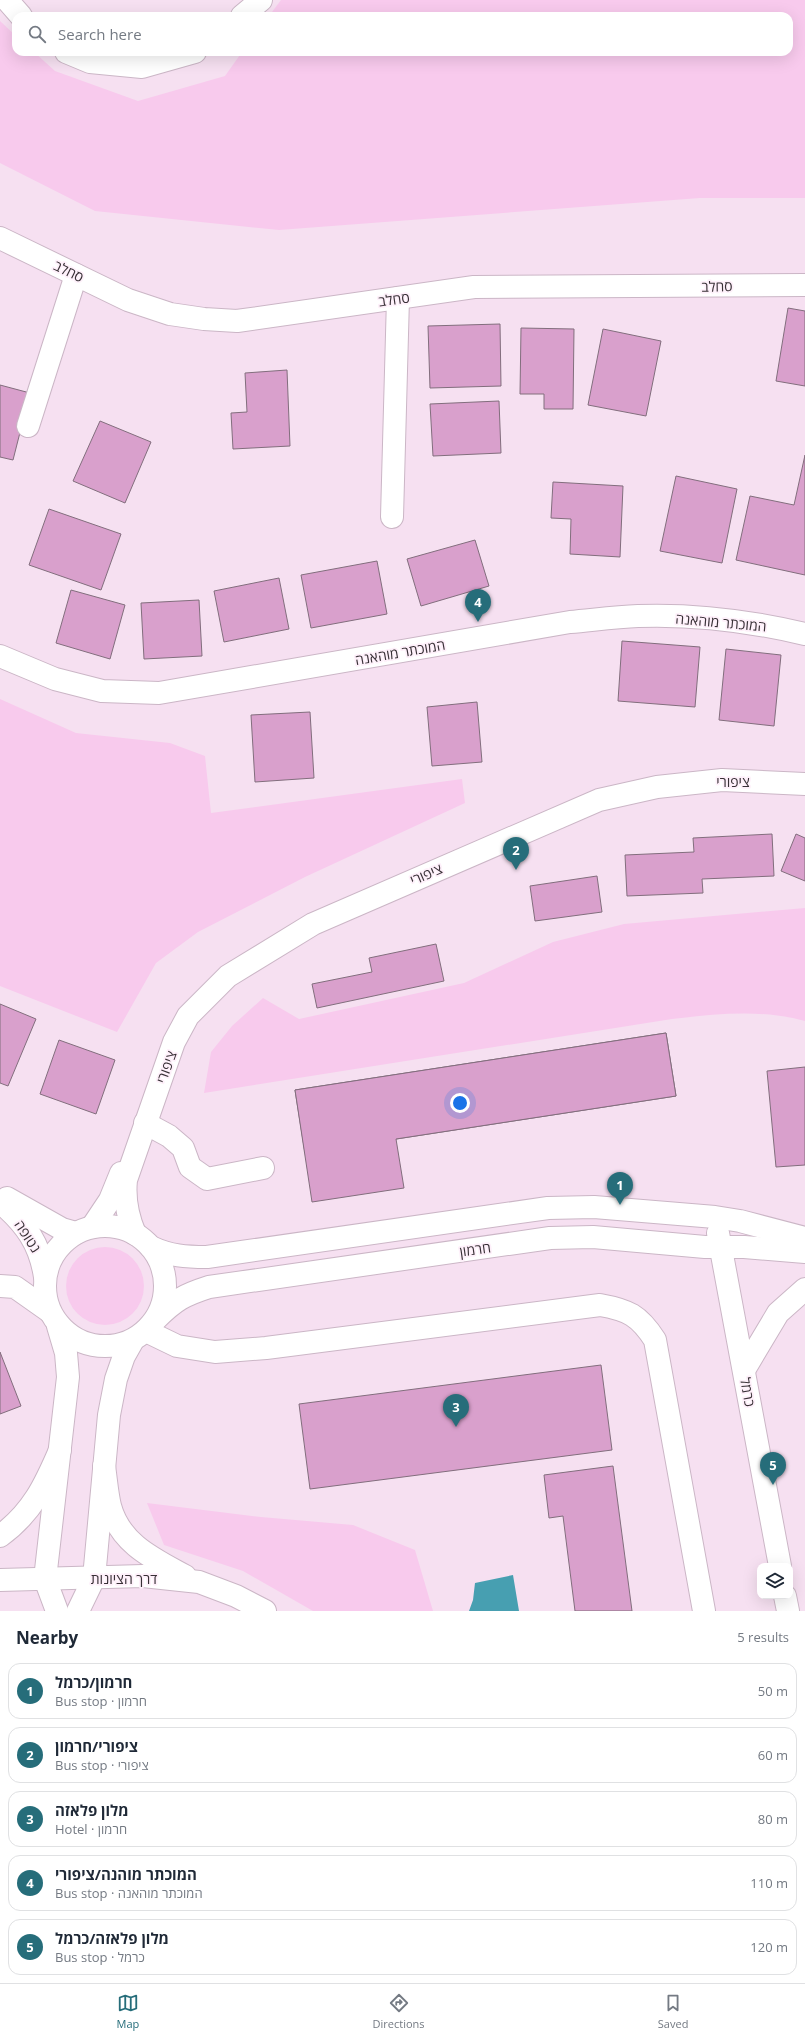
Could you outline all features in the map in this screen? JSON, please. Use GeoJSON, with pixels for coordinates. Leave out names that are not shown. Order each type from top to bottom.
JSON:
{"type":"FeatureCollection","features":[{"type":"Feature","properties":{"kind":"main road"},"geometry":{"type":"LineString","coordinates":[[7,0],[18,12]]}},
{"type":"Feature","properties":{"kind":"main road"},"geometry":{"type":"LineString","coordinates":[[247,12],[261,0]]}},
{"type":"Feature","properties":{"kind":"main road"},"geometry":{"type":"LineString","coordinates":[[76,56],[90,62],[142,67],[182,56]]}},
{"type":"Feature","properties":{"kind":"main road","name":"סחלב"},"geometry":{"type":"LineString","coordinates":[[0,238],[128,300],[170,314],[204,319],[237,321],[474,287],[805,285]]}},
{"type":"Feature","properties":{"kind":"main road"},"geometry":{"type":"LineString","coordinates":[[28,426],[76,275]]}},
{"type":"Feature","properties":{"kind":"main road"},"geometry":{"type":"LineString","coordinates":[[392,517],[398,298]]}},
{"type":"Feature","properties":{"kind":"main road","name":"המוכתר מוהאנה"},"geometry":{"type":"LineString","coordinates":[[0,656],[55,679],[102,691],[159,693],[570,622],[638,616],[695,617],[765,624],[805,634]]}},
{"type":"Feature","properties":{"kind":"main road","name":"ציפורי"},"geometry":{"type":"LineString","coordinates":[[143,1240],[129,1219],[124,1197],[126,1180],[174,1042],[188,1016],[228,976],[313,924],[599,800],[657,787],[722,780],[805,784]]}},
{"type":"Feature","properties":{"kind":"main road"},"geometry":{"type":"LineString","coordinates":[[146,1123],[169,1136],[183,1148],[190,1167],[207,1179],[263,1168]]}},
{"type":"Feature","properties":{"kind":"main road","name":"ציפורי"},"geometry":{"type":"LineString","coordinates":[[84,1230],[110,1200],[127,1160],[146,1123]]}},
{"type":"Feature","properties":{"kind":"main road","name":"נטופה"},"geometry":{"type":"LineString","coordinates":[[0,1194],[62,1230],[84,1230]]}},
{"type":"Feature","properties":{"kind":"main road","name":"נטופה"},"geometry":{"type":"LineString","coordinates":[[0,1202],[14,1214],[31,1236],[42,1256],[45,1277]]}},
{"type":"Feature","properties":{"kind":"main road"},"geometry":{"type":"LineString","coordinates":[[57,1611],[45,1579],[68,1377],[66,1353],[44,1294],[45,1277],[50,1259],[61,1244],[84,1230],[106,1226],[121,1228],[163,1253],[182,1258],[207,1257],[548,1208],[594,1207],[715,1217],[740,1221],[805,1238]]}},
{"type":"Feature","properties":{"kind":"main road","name":"כרמל"},"geometry":{"type":"LineString","coordinates":[[715,1217],[779,1563]]}},
{"type":"Feature","properties":{"kind":"main road","name":"חרמון"},"geometry":{"type":"LineString","coordinates":[[145,1330],[172,1303],[188,1294],[209,1287],[550,1238],[593,1237],[705,1247],[744,1246],[805,1252]]}},
{"type":"Feature","properties":{"kind":"main road"},"geometry":{"type":"LineString","coordinates":[[78,1611],[94,1578],[109,1415],[116,1379],[124,1356],[145,1330],[164,1301],[165,1282],[161,1263],[143,1240]]}},
{"type":"Feature","properties":{"kind":"main road"},"geometry":{"type":"LineString","coordinates":[[0,1286],[15,1287],[54,1319],[74,1339],[93,1346],[114,1346],[145,1330]]}},
{"type":"Feature","properties":{"kind":"main road"},"geometry":{"type":"LineString","coordinates":[[744,1370],[778,1313],[805,1289]]}},
{"type":"Feature","properties":{"kind":"main road"},"geometry":{"type":"LineString","coordinates":[[145,1330],[177,1346],[215,1352],[266,1348],[600,1305],[623,1309],[645,1323],[655,1340],[704,1611]]}},
{"type":"Feature","properties":{"kind":"main road"},"geometry":{"type":"LineString","coordinates":[[0,1536],[25,1514],[44,1487],[60,1450]]}},
{"type":"Feature","properties":{"kind":"main road"},"geometry":{"type":"LineString","coordinates":[[104,1466],[110,1507],[120,1531],[133,1544],[150,1557],[199,1582]]}},
{"type":"Feature","properties":{"kind":"main road","name":"דרך הציונות"},"geometry":{"type":"LineString","coordinates":[[0,1580],[143,1576],[199,1582],[236,1596],[265,1611]]}},
{"type":"Feature","properties":{"kind":"main road"},"geometry":{"type":"LineString","coordinates":[[786,1599],[788,1611]]}},
{"type":"Feature","properties":{"kind":"shaded area"},"geometry":{"type":"Polygon","coordinates":[[[281,0],[805,0],[805,198],[700,198],[279,230],[95,211],[0,163],[0,21],[12,32],[12,56],[38,56],[55,71],[138,101],[225,76],[239,56],[793,56],[793,12],[272,12],[281,0]]]}},
{"type":"Feature","properties":{"kind":"shaded area"},"geometry":{"type":"Polygon","coordinates":[[[0,699],[76,733],[170,743],[205,756],[211,813],[462,779],[465,803],[305,877],[198,932],[156,963],[117,1032],[0,986],[0,699]]]}},
{"type":"Feature","properties":{"kind":"shaded area"},"geometry":{"type":"Polygon","coordinates":[[[805,908],[805,1021],[788,1017],[755,1014],[722,1014],[672,1019],[204,1093],[211,1052],[232,1026],[263,998],[299,1019],[464,983],[553,942],[624,924],[805,908]]]}},
{"type":"Feature","properties":{"kind":"shaded area"},"geometry":{"type":"Polygon","coordinates":[[[105,1247],[120,1250],[133,1258],[141,1271],[144,1286],[141,1301],[133,1314],[120,1322],[105,1325],[90,1322],[77,1314],[69,1301],[66,1286],[69,1271],[77,1258],[90,1250],[105,1247]]]}},
{"type":"Feature","properties":{"kind":"shaded area"},"geometry":{"type":"Polygon","coordinates":[[[147,1503],[261,1517],[353,1525],[415,1550],[433,1611],[313,1611],[243,1571],[164,1545],[147,1503]]]}},
{"type":"Feature","properties":{"kind":"water"},"geometry":{"type":"Polygon","coordinates":[[[513,1575],[519,1611],[469,1611],[473,1600],[475,1583],[513,1575]]]}},
{"type":"Feature","properties":{"kind":"building"},"geometry":{"type":"Polygon","coordinates":[[[788,308],[805,311],[805,386],[776,381],[788,308]]]}},
{"type":"Feature","properties":{"kind":"building"},"geometry":{"type":"Polygon","coordinates":[[[500,324],[501,386],[430,388],[428,326],[500,324]]]}},
{"type":"Feature","properties":{"kind":"building"},"geometry":{"type":"Polygon","coordinates":[[[521,328],[574,329],[573,409],[544,409],[544,394],[520,394],[521,328]]]}},
{"type":"Feature","properties":{"kind":"building"},"geometry":{"type":"Polygon","coordinates":[[[603,329],[661,341],[646,416],[588,405],[603,329]]]}},
{"type":"Feature","properties":{"kind":"building"},"geometry":{"type":"Polygon","coordinates":[[[287,370],[290,446],[233,449],[231,413],[247,412],[245,373],[287,370]]]}},
{"type":"Feature","properties":{"kind":"building"},"geometry":{"type":"Polygon","coordinates":[[[0,385],[30,393],[13,460],[0,457],[0,385]]]}},
{"type":"Feature","properties":{"kind":"building"},"geometry":{"type":"Polygon","coordinates":[[[499,401],[501,453],[433,456],[430,404],[499,401]]]}},
{"type":"Feature","properties":{"kind":"building"},"geometry":{"type":"Polygon","coordinates":[[[100,421],[151,442],[125,503],[73,481],[100,421]]]}},
{"type":"Feature","properties":{"kind":"building"},"geometry":{"type":"Polygon","coordinates":[[[805,455],[805,575],[736,560],[750,496],[794,505],[805,455]]]}},
{"type":"Feature","properties":{"kind":"building"},"geometry":{"type":"Polygon","coordinates":[[[676,476],[737,489],[722,563],[660,551],[676,476]]]}},
{"type":"Feature","properties":{"kind":"building"},"geometry":{"type":"Polygon","coordinates":[[[553,482],[623,486],[620,557],[570,554],[571,519],[551,518],[553,482]]]}},
{"type":"Feature","properties":{"kind":"building"},"geometry":{"type":"Polygon","coordinates":[[[49,509],[121,534],[101,590],[29,565],[49,509]]]}},
{"type":"Feature","properties":{"kind":"building"},"geometry":{"type":"Polygon","coordinates":[[[475,540],[489,586],[421,606],[407,559],[475,540]]]}},
{"type":"Feature","properties":{"kind":"building"},"geometry":{"type":"Polygon","coordinates":[[[377,561],[387,614],[311,628],[301,575],[377,561]]]}},
{"type":"Feature","properties":{"kind":"building"},"geometry":{"type":"Polygon","coordinates":[[[279,578],[289,629],[224,642],[214,591],[279,578]]]}},
{"type":"Feature","properties":{"kind":"building"},"geometry":{"type":"Polygon","coordinates":[[[71,590],[125,605],[110,659],[56,643],[71,590]]]}},
{"type":"Feature","properties":{"kind":"building"},"geometry":{"type":"Polygon","coordinates":[[[199,600],[202,656],[144,659],[141,603],[199,600]]]}},
{"type":"Feature","properties":{"kind":"building"},"geometry":{"type":"Polygon","coordinates":[[[622,641],[700,647],[695,707],[618,701],[622,641]]]}},
{"type":"Feature","properties":{"kind":"building"},"geometry":{"type":"Polygon","coordinates":[[[726,649],[781,655],[774,726],[719,720],[726,649]]]}},
{"type":"Feature","properties":{"kind":"building"},"geometry":{"type":"Polygon","coordinates":[[[477,702],[482,762],[432,766],[427,707],[477,702]]]}},
{"type":"Feature","properties":{"kind":"building"},"geometry":{"type":"Polygon","coordinates":[[[310,712],[314,778],[255,782],[251,715],[310,712]]]}},
{"type":"Feature","properties":{"kind":"building"},"geometry":{"type":"Polygon","coordinates":[[[772,834],[774,876],[702,879],[703,893],[627,896],[625,855],[694,852],[693,838],[772,834]]]}},
{"type":"Feature","properties":{"kind":"building"},"geometry":{"type":"Polygon","coordinates":[[[796,834],[805,838],[805,881],[781,871],[796,834]]]}},
{"type":"Feature","properties":{"kind":"building"},"geometry":{"type":"Polygon","coordinates":[[[597,876],[602,912],[535,921],[530,886],[597,876]]]}},
{"type":"Feature","properties":{"kind":"building"},"geometry":{"type":"Polygon","coordinates":[[[436,944],[444,981],[317,1008],[312,984],[372,972],[369,958],[436,944]]]}},
{"type":"Feature","properties":{"kind":"building"},"geometry":{"type":"Polygon","coordinates":[[[0,1004],[36,1019],[8,1086],[0,1083],[0,1004]]]}},
{"type":"Feature","properties":{"kind":"building"},"geometry":{"type":"Polygon","coordinates":[[[666,1033],[676,1096],[305,1153],[295,1090],[666,1033]]]}},
{"type":"Feature","properties":{"kind":"building"},"geometry":{"type":"Polygon","coordinates":[[[666,1033],[676,1096],[396,1139],[404,1188],[312,1202],[295,1090],[666,1033]]]}},
{"type":"Feature","properties":{"kind":"building"},"geometry":{"type":"Polygon","coordinates":[[[59,1040],[115,1060],[96,1114],[40,1094],[59,1040]]]}},
{"type":"Feature","properties":{"kind":"building"},"geometry":{"type":"Polygon","coordinates":[[[805,1067],[805,1165],[776,1167],[767,1071],[805,1067]]]}},
{"type":"Feature","properties":{"kind":"building"},"geometry":{"type":"Polygon","coordinates":[[[0,1352],[21,1406],[0,1414],[0,1352]]]}},
{"type":"Feature","properties":{"kind":"building"},"geometry":{"type":"Polygon","coordinates":[[[601,1365],[612,1450],[310,1489],[299,1404],[601,1365]]]}},
{"type":"Feature","properties":{"kind":"building"},"geometry":{"type":"Polygon","coordinates":[[[613,1466],[632,1611],[575,1611],[563,1516],[549,1518],[544,1475],[613,1466]]]}},
{"type":"Feature","properties":{"kind":"place","name":"המוכתר מוהנה/ציפורי"},"geometry":{"type":"Point","coordinates":[478,622]}},
{"type":"Feature","properties":{"kind":"place","name":"ציפורי/חרמון"},"geometry":{"type":"Point","coordinates":[516,870]}},
{"type":"Feature","properties":{"kind":"place","name":"חרמון/כרמל"},"geometry":{"type":"Point","coordinates":[620,1205]}},
{"type":"Feature","properties":{"kind":"place","name":"מלון פלאזה"},"geometry":{"type":"Point","coordinates":[456,1427]}},
{"type":"Feature","properties":{"kind":"place","name":"מלון פלאזה/כרמל"},"geometry":{"type":"Point","coordinates":[773,1485]}}]}
